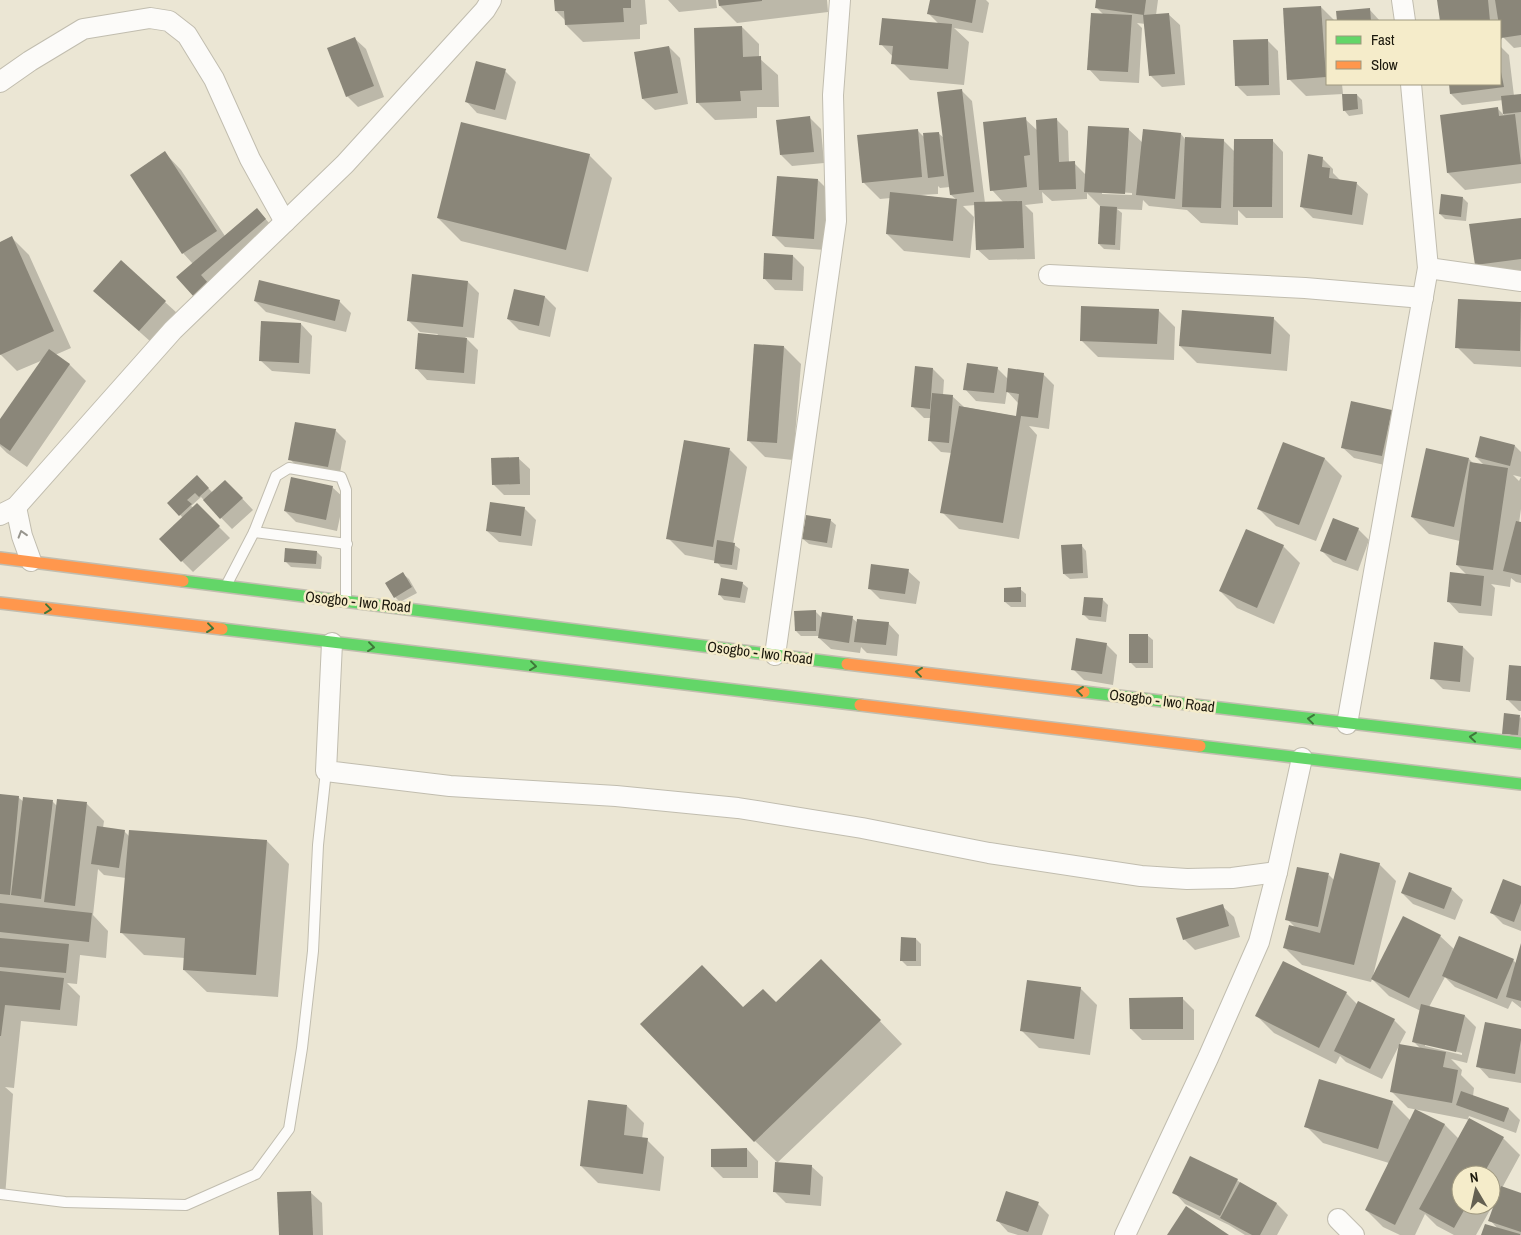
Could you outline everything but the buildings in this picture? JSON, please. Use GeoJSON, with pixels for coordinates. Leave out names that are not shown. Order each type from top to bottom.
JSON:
{"type":"FeatureCollection","features":[{"type":"Feature","properties":{"kind":"main road","name":"Osogbo - Iwo Road"},"geometry":{"type":"LineString","coordinates":[[0,558],[775,655],[1347,724],[1521,742]]}},
{"type":"Feature","properties":{"kind":"main road"},"geometry":{"type":"LineString","coordinates":[[0,603],[1521,784]]}},
{"type":"Feature","properties":{"kind":"street"},"geometry":{"type":"LineString","coordinates":[[31,561],[22,536],[8,511],[173,330],[345,164],[485,10],[491,0]]}},
{"type":"Feature","properties":{"kind":"street"},"geometry":{"type":"LineString","coordinates":[[775,655],[836,221],[833,95],[840,0]]}},
{"type":"Feature","properties":{"kind":"street"},"geometry":{"type":"LineString","coordinates":[[1402,0],[1405,20]]}},
{"type":"Feature","properties":{"kind":"street"},"geometry":{"type":"LineString","coordinates":[[0,82],[30,61],[83,29],[150,18],[168,21],[187,35],[214,79],[250,159],[285,222]]}},
{"type":"Feature","properties":{"kind":"street"},"geometry":{"type":"LineString","coordinates":[[1347,724],[1428,268],[1412,85]]}},
{"type":"Feature","properties":{"kind":"street"},"geometry":{"type":"LineString","coordinates":[[1428,268],[1521,280]]}},
{"type":"Feature","properties":{"kind":"street"},"geometry":{"type":"LineString","coordinates":[[1049,275],[1305,288],[1423,298]]}},
{"type":"Feature","properties":{"kind":"street"},"geometry":{"type":"LineString","coordinates":[[332,643],[326,771],[450,786],[616,796],[738,808],[862,828],[989,853],[1142,876],[1187,879],[1277,872]]}},
{"type":"Feature","properties":{"kind":"street"},"geometry":{"type":"LineString","coordinates":[[1125,1235],[1208,1058],[1259,942],[1277,872],[1302,758]]}},
{"type":"Feature","properties":{"kind":"street"},"geometry":{"type":"LineString","coordinates":[[1338,1219],[1354,1235]]}},
{"type":"Feature","properties":{"kind":"lane"},"geometry":{"type":"LineString","coordinates":[[226,586],[254,532],[276,476],[288,468],[341,477],[346,490],[346,600]]}},
{"type":"Feature","properties":{"kind":"lane"},"geometry":{"type":"LineString","coordinates":[[254,532],[347,544]]}},
{"type":"Feature","properties":{"kind":"lane"},"geometry":{"type":"LineString","coordinates":[[0,1194],[65,1202],[186,1206],[256,1174],[289,1129],[302,1048],[313,951],[318,845],[326,771]]}},
{"type":"Feature","properties":{"kind":"traffic: fast"},"geometry":{"type":"LineString","coordinates":[[183,581],[847,664]]}},
{"type":"Feature","properties":{"kind":"traffic: fast"},"geometry":{"type":"LineString","coordinates":[[222,629],[860,705]]}},
{"type":"Feature","properties":{"kind":"traffic: fast"},"geometry":{"type":"LineString","coordinates":[[1084,692],[1521,743]]}},
{"type":"Feature","properties":{"kind":"traffic: fast"},"geometry":{"type":"LineString","coordinates":[[1200,746],[1521,784]]}},
{"type":"Feature","properties":{"kind":"traffic: slow"},"geometry":{"type":"LineString","coordinates":[[0,558],[183,581]]}},
{"type":"Feature","properties":{"kind":"traffic: slow"},"geometry":{"type":"LineString","coordinates":[[0,603],[222,629]]}},
{"type":"Feature","properties":{"kind":"traffic: slow"},"geometry":{"type":"LineString","coordinates":[[847,664],[1084,692]]}},
{"type":"Feature","properties":{"kind":"traffic: slow"},"geometry":{"type":"LineString","coordinates":[[860,705],[1200,746]]}}]}
